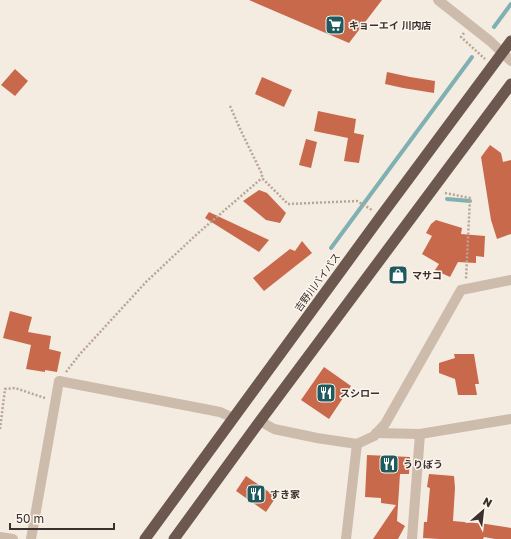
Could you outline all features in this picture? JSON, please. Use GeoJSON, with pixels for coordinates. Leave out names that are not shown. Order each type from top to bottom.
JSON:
{"type":"FeatureCollection","features":[{"type":"Feature","properties":{"kind":"highway","name":"吉野川バイパス"},"geometry":{"type":"LineString","coordinates":[[145,539],[511,40]]}},
{"type":"Feature","properties":{"kind":"highway"},"geometry":{"type":"LineString","coordinates":[[174,539],[511,84]]}},
{"type":"Feature","properties":{"kind":"street"},"geometry":{"type":"LineString","coordinates":[[438,0],[490,41],[511,60]]}},
{"type":"Feature","properties":{"kind":"street"},"geometry":{"type":"LineString","coordinates":[[260,422],[274,429],[317,438],[357,444],[374,436],[385,424],[461,290],[511,280]]}},
{"type":"Feature","properties":{"kind":"street"},"geometry":{"type":"LineString","coordinates":[[32,539],[59,381],[220,412],[233,418]]}},
{"type":"Feature","properties":{"kind":"street"},"geometry":{"type":"LineString","coordinates":[[376,433],[420,434],[511,418]]}},
{"type":"Feature","properties":{"kind":"street"},"geometry":{"type":"LineString","coordinates":[[412,539],[420,434]]}},
{"type":"Feature","properties":{"kind":"street"},"geometry":{"type":"LineString","coordinates":[[346,539],[357,444]]}},
{"type":"Feature","properties":{"kind":"street"},"geometry":{"type":"LineString","coordinates":[[0,537],[13,539]]}},
{"type":"Feature","properties":{"kind":"path"},"geometry":{"type":"LineString","coordinates":[[462,38],[472,46]]}},
{"type":"Feature","properties":{"kind":"path"},"geometry":{"type":"LineString","coordinates":[[230,106],[262,174],[262,178],[288,204],[357,201],[366,207]]}},
{"type":"Feature","properties":{"kind":"path"},"geometry":{"type":"LineString","coordinates":[[59,381],[80,354],[146,282],[262,178]]}},
{"type":"Feature","properties":{"kind":"path"},"geometry":{"type":"LineString","coordinates":[[445,193],[470,198],[465,289]]}},
{"type":"Feature","properties":{"kind":"path"},"geometry":{"type":"LineString","coordinates":[[0,429],[4,389],[15,388],[55,401]]}},
{"type":"Feature","properties":{"kind":"building","name":"キョーエイ 川内店"},"geometry":{"type":"Polygon","coordinates":[[[249,0],[382,0],[349,43],[249,0]]]}},
{"type":"Feature","properties":{"kind":"building"},"geometry":{"type":"Polygon","coordinates":[[[15,69],[28,81],[15,96],[1,85],[15,69]]]}},
{"type":"Feature","properties":{"kind":"building"},"geometry":{"type":"Polygon","coordinates":[[[387,72],[435,81],[434,93],[385,84],[387,72]]]}},
{"type":"Feature","properties":{"kind":"building"},"geometry":{"type":"Polygon","coordinates":[[[262,77],[292,90],[284,107],[255,94],[262,77]]]}},
{"type":"Feature","properties":{"kind":"building"},"geometry":{"type":"Polygon","coordinates":[[[318,111],[356,119],[354,133],[364,135],[359,163],[344,161],[348,138],[314,131],[318,111]]]}},
{"type":"Feature","properties":{"kind":"building"},"geometry":{"type":"Polygon","coordinates":[[[306,139],[317,142],[311,168],[299,165],[306,139]]]}},
{"type":"Feature","properties":{"kind":"building"},"geometry":{"type":"Polygon","coordinates":[[[490,145],[501,153],[503,162],[511,160],[511,234],[497,239],[491,220],[481,157],[490,145]]]}},
{"type":"Feature","properties":{"kind":"building"},"geometry":{"type":"Polygon","coordinates":[[[259,190],[267,193],[286,213],[280,223],[266,220],[243,201],[259,190]]]}},
{"type":"Feature","properties":{"kind":"building"},"geometry":{"type":"Polygon","coordinates":[[[209,212],[269,240],[259,252],[205,218],[209,212]]]}},
{"type":"Feature","properties":{"kind":"building"},"geometry":{"type":"Polygon","coordinates":[[[436,220],[462,228],[461,234],[485,236],[484,257],[476,256],[476,263],[458,262],[450,277],[435,270],[439,264],[422,254],[432,236],[426,233],[431,224],[436,220]]]}},
{"type":"Feature","properties":{"kind":"building"},"geometry":{"type":"Polygon","coordinates":[[[302,241],[312,253],[264,291],[253,278],[290,249],[295,251],[302,241]]]}},
{"type":"Feature","properties":{"kind":"building"},"geometry":{"type":"Polygon","coordinates":[[[10,311],[32,317],[28,332],[51,336],[49,349],[61,352],[57,372],[26,369],[31,345],[3,338],[10,311]]]}},
{"type":"Feature","properties":{"kind":"building"},"geometry":{"type":"Polygon","coordinates":[[[454,354],[474,354],[479,384],[475,384],[477,395],[458,395],[455,379],[439,373],[439,363],[455,358],[454,354]]]}},
{"type":"Feature","properties":{"kind":"building","name":"スシロー"},"geometry":{"type":"Polygon","coordinates":[[[324,367],[351,386],[329,419],[301,400],[324,367]]]}},
{"type":"Feature","properties":{"kind":"building"},"geometry":{"type":"Polygon","coordinates":[[[367,455],[410,457],[409,474],[400,474],[397,521],[405,526],[398,539],[373,539],[396,505],[381,503],[381,498],[365,497],[367,455]]]}},
{"type":"Feature","properties":{"kind":"building"},"geometry":{"type":"Polygon","coordinates":[[[429,474],[454,476],[455,488],[453,521],[511,528],[511,539],[484,537],[483,539],[423,538],[424,522],[427,522],[430,488],[427,487],[429,474]]]}},
{"type":"Feature","properties":{"kind":"building","name":"すき家"},"geometry":{"type":"Polygon","coordinates":[[[246,476],[276,497],[266,512],[236,491],[246,476]]]}},
{"type":"Feature","properties":{"kind":"waterway"},"geometry":{"type":"LineString","coordinates":[[494,27],[511,4]]}},
{"type":"Feature","properties":{"kind":"waterway"},"geometry":{"type":"LineString","coordinates":[[331,248],[472,57]]}},
{"type":"Feature","properties":{"kind":"waterway"},"geometry":{"type":"LineString","coordinates":[[447,199],[470,201]]}},
{"type":"Feature","properties":{"kind":"place","name":"キョーエイ 川内店"},"geometry":{"type":"Point","coordinates":[335,25]}},
{"type":"Feature","properties":{"kind":"place","name":"マサコ"},"geometry":{"type":"Point","coordinates":[398,275]}},
{"type":"Feature","properties":{"kind":"place","name":"スシロー"},"geometry":{"type":"Point","coordinates":[326,393]}},
{"type":"Feature","properties":{"kind":"place","name":"うりぼう"},"geometry":{"type":"Point","coordinates":[389,464]}},
{"type":"Feature","properties":{"kind":"place","name":"すき家"},"geometry":{"type":"Point","coordinates":[256,494]}}]}
